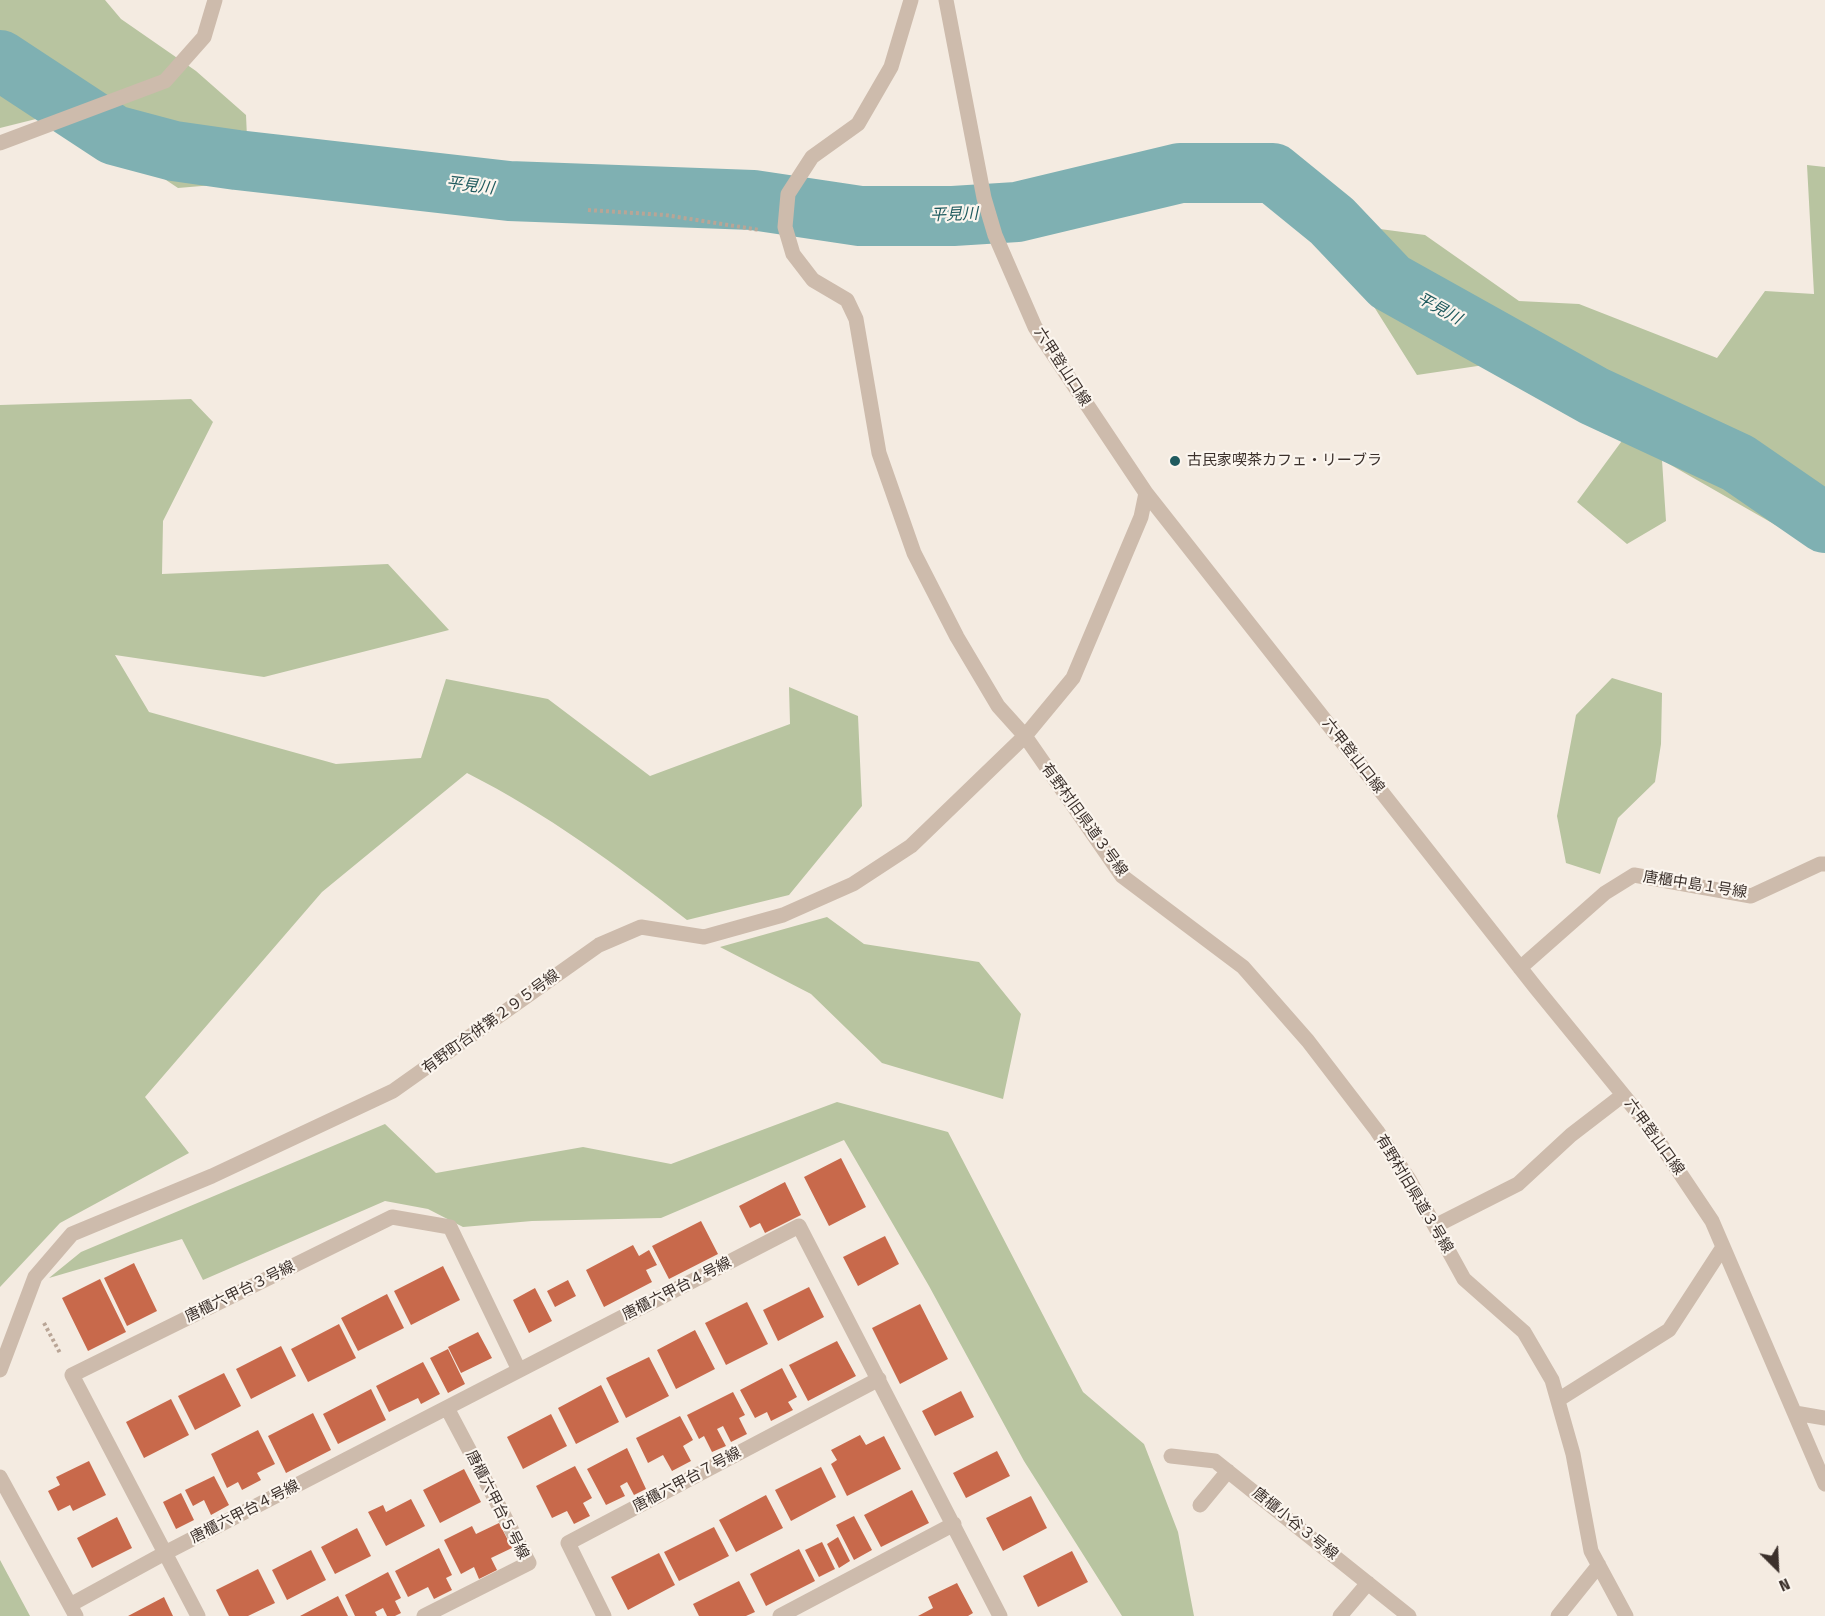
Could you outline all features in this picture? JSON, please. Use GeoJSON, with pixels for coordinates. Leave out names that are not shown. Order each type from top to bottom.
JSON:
{"type":"FeatureCollection","features":[{"type":"Feature","properties":{"kind":"street"},"geometry":{"type":"LineString","coordinates":[[0,143],[165,81],[204,37],[215,0]]}},
{"type":"Feature","properties":{"kind":"street","name":"有野村旧県道３号線"},"geometry":{"type":"LineString","coordinates":[[910,0],[891,67],[858,124],[812,157],[788,194],[786,231],[793,254],[813,280],[847,300],[856,319],[879,453],[914,553],[957,637],[998,706],[1025,736],[1122,876],[1243,968],[1308,1041],[1377,1131],[1410,1181],[1464,1279],[1524,1332],[1552,1380],[1573,1454],[1592,1551],[1626,1616]]}},
{"type":"Feature","properties":{"kind":"street","name":"六甲登山口線"},"geometry":{"type":"LineString","coordinates":[[946,0],[984,198],[995,235],[1035,327],[1146,493],[1520,968],[1647,1124],[1712,1221],[1825,1484]]}},
{"type":"Feature","properties":{"kind":"street","name":"有野町合併第２９５号線"},"geometry":{"type":"LineString","coordinates":[[0,1370],[35,1277],[72,1234],[212,1176],[393,1091],[599,945],[641,927],[704,937],[783,915],[853,884],[910,846],[1025,736],[1073,678],[1141,517],[1146,493]]}},
{"type":"Feature","properties":{"kind":"street","name":"唐櫃中島１号線"},"geometry":{"type":"LineString","coordinates":[[1520,968],[1605,893],[1634,875],[1751,896],[1820,864],[1825,864]]}},
{"type":"Feature","properties":{"kind":"street"},"geometry":{"type":"LineString","coordinates":[[1435,1226],[1518,1184],[1571,1135],[1623,1095]]}},
{"type":"Feature","properties":{"kind":"street","name":"唐櫃六甲台３号線"},"geometry":{"type":"LineString","coordinates":[[72,1375],[392,1216],[450,1227],[519,1370]]}},
{"type":"Feature","properties":{"kind":"street","name":"唐櫃六甲台４号線"},"geometry":{"type":"LineString","coordinates":[[73,1610],[165,1553],[799,1226],[1000,1616]]}},
{"type":"Feature","properties":{"kind":"street"},"geometry":{"type":"LineString","coordinates":[[1557,1400],[1669,1330],[1723,1247]]}},
{"type":"Feature","properties":{"kind":"street"},"geometry":{"type":"LineString","coordinates":[[72,1375],[198,1616]]}},
{"type":"Feature","properties":{"kind":"street","name":"唐櫃六甲台７号線"},"geometry":{"type":"LineString","coordinates":[[604,1616],[568,1543],[879,1379]]}},
{"type":"Feature","properties":{"kind":"street","name":"唐櫃六甲台５号線"},"geometry":{"type":"LineString","coordinates":[[424,1616],[529,1563],[447,1408]]}},
{"type":"Feature","properties":{"kind":"street"},"geometry":{"type":"LineString","coordinates":[[1795,1413],[1825,1418]]}},
{"type":"Feature","properties":{"kind":"street","name":"唐櫃小谷３号線"},"geometry":{"type":"LineString","coordinates":[[1171,1455],[1215,1461],[1409,1616]]}},
{"type":"Feature","properties":{"kind":"street"},"geometry":{"type":"LineString","coordinates":[[1200,1506],[1228,1471]]}},
{"type":"Feature","properties":{"kind":"street"},"geometry":{"type":"LineString","coordinates":[[0,1477],[73,1610]]}},
{"type":"Feature","properties":{"kind":"street"},"geometry":{"type":"LineString","coordinates":[[780,1616],[954,1524]]}},
{"type":"Feature","properties":{"kind":"street"},"geometry":{"type":"LineString","coordinates":[[1558,1616],[1599,1565]]}},
{"type":"Feature","properties":{"kind":"street"},"geometry":{"type":"LineString","coordinates":[[1340,1616],[1368,1583]]}},
{"type":"Feature","properties":{"kind":"path"},"geometry":{"type":"LineString","coordinates":[[588,210],[665,215],[786,231]]}},
{"type":"Feature","properties":{"kind":"path"},"geometry":{"type":"LineString","coordinates":[[28,1294],[72,1375]]}},
{"type":"Feature","properties":{"kind":"green space"},"geometry":{"type":"Polygon","coordinates":[[[0,0],[105,0],[121,19],[196,71],[246,115],[249,182],[178,188],[64,112],[0,128],[0,0]]]}},
{"type":"Feature","properties":{"kind":"green space"},"geometry":{"type":"Polygon","coordinates":[[[1807,165],[1825,167],[1825,547],[1786,531],[1662,460],[1666,521],[1627,544],[1577,502],[1624,438],[1491,364],[1417,375],[1320,221],[1425,235],[1519,301],[1579,304],[1717,358],[1765,291],[1814,294],[1807,165]]]}},
{"type":"Feature","properties":{"kind":"green space"},"geometry":{"type":"Polygon","coordinates":[[[191,399],[213,422],[163,521],[162,574],[388,564],[449,630],[264,677],[115,655],[149,712],[336,764],[421,758],[446,679],[548,699],[650,776],[790,724],[789,687],[858,716],[862,806],[789,895],[687,920],[581,841],[525,805],[467,773],[322,892],[145,1097],[189,1153],[60,1223],[0,1287],[0,405],[191,399]]]}},
{"type":"Feature","properties":{"kind":"green space"},"geometry":{"type":"Polygon","coordinates":[[[1612,678],[1662,693],[1661,744],[1655,782],[1618,818],[1600,874],[1566,863],[1557,816],[1576,715],[1612,678]]]}},
{"type":"Feature","properties":{"kind":"green space"},"geometry":{"type":"Polygon","coordinates":[[[827,917],[864,944],[979,962],[1021,1014],[1003,1099],[882,1063],[811,994],[720,947],[827,917]]]}},
{"type":"Feature","properties":{"kind":"green space"},"geometry":{"type":"Polygon","coordinates":[[[837,1102],[948,1132],[1083,1392],[1144,1444],[1178,1532],[1194,1616],[1122,1616],[1024,1461],[929,1286],[844,1140],[661,1218],[532,1221],[463,1227],[428,1209],[385,1201],[203,1280],[182,1239],[49,1278],[81,1252],[385,1124],[436,1173],[583,1147],[671,1164],[837,1102]]]}},
{"type":"Feature","properties":{"kind":"green space"},"geometry":{"type":"Polygon","coordinates":[[[0,1560],[30,1616],[0,1616],[0,1560]]]}},
{"type":"Feature","properties":{"kind":"building"},"geometry":{"type":"Polygon","coordinates":[[[841,1158],[866,1207],[829,1226],[804,1177],[841,1158]]]}},
{"type":"Feature","properties":{"kind":"building"},"geometry":{"type":"Polygon","coordinates":[[[785,1182],[801,1215],[765,1233],[760,1223],[750,1228],[739,1206],[785,1182]]]}},
{"type":"Feature","properties":{"kind":"building"},"geometry":{"type":"Polygon","coordinates":[[[701,1221],[718,1254],[669,1279],[652,1246],[701,1221]]]}},
{"type":"Feature","properties":{"kind":"building"},"geometry":{"type":"Polygon","coordinates":[[[885,1236],[899,1264],[858,1286],[843,1257],[885,1236]]]}},
{"type":"Feature","properties":{"kind":"building"},"geometry":{"type":"Polygon","coordinates":[[[633,1245],[639,1256],[649,1250],[657,1265],[646,1270],[652,1282],[604,1307],[586,1270],[633,1245]]]}},
{"type":"Feature","properties":{"kind":"building"},"geometry":{"type":"Polygon","coordinates":[[[134,1263],[157,1311],[127,1326],[104,1278],[134,1263]]]}},
{"type":"Feature","properties":{"kind":"building"},"geometry":{"type":"Polygon","coordinates":[[[443,1266],[460,1300],[411,1325],[394,1291],[443,1266]]]}},
{"type":"Feature","properties":{"kind":"building"},"geometry":{"type":"Polygon","coordinates":[[[100,1279],[126,1332],[88,1351],[62,1298],[100,1279]]]}},
{"type":"Feature","properties":{"kind":"building"},"geometry":{"type":"Polygon","coordinates":[[[568,1280],[576,1296],[555,1307],[547,1291],[568,1280]]]}},
{"type":"Feature","properties":{"kind":"building"},"geometry":{"type":"Polygon","coordinates":[[[809,1287],[824,1317],[778,1341],[763,1310],[809,1287]]]}},
{"type":"Feature","properties":{"kind":"building"},"geometry":{"type":"Polygon","coordinates":[[[535,1288],[552,1321],[529,1333],[513,1300],[535,1288]]]}},
{"type":"Feature","properties":{"kind":"building"},"geometry":{"type":"Polygon","coordinates":[[[387,1294],[404,1328],[358,1351],[341,1318],[387,1294]]]}},
{"type":"Feature","properties":{"kind":"building"},"geometry":{"type":"Polygon","coordinates":[[[747,1302],[768,1344],[726,1365],[705,1323],[747,1302]]]}},
{"type":"Feature","properties":{"kind":"building"},"geometry":{"type":"Polygon","coordinates":[[[920,1304],[948,1359],[900,1384],[872,1328],[920,1304]]]}},
{"type":"Feature","properties":{"kind":"building"},"geometry":{"type":"Polygon","coordinates":[[[339,1324],[356,1358],[308,1382],[291,1349],[339,1324]]]}},
{"type":"Feature","properties":{"kind":"building"},"geometry":{"type":"Polygon","coordinates":[[[695,1330],[715,1369],[676,1389],[657,1350],[695,1330]]]}},
{"type":"Feature","properties":{"kind":"building"},"geometry":{"type":"Polygon","coordinates":[[[478,1332],[492,1358],[461,1373],[448,1347],[478,1332]]]}},
{"type":"Feature","properties":{"kind":"building"},"geometry":{"type":"Polygon","coordinates":[[[837,1341],[856,1376],[808,1401],[789,1365],[837,1341]]]}},
{"type":"Feature","properties":{"kind":"building"},"geometry":{"type":"Polygon","coordinates":[[[281,1346],[296,1376],[251,1399],[236,1369],[281,1346]]]}},
{"type":"Feature","properties":{"kind":"building"},"geometry":{"type":"Polygon","coordinates":[[[448,1349],[465,1384],[448,1393],[430,1358],[448,1349]]]}},
{"type":"Feature","properties":{"kind":"building"},"geometry":{"type":"Polygon","coordinates":[[[649,1357],[669,1396],[626,1418],[606,1378],[649,1357]]]}},
{"type":"Feature","properties":{"kind":"building"},"geometry":{"type":"Polygon","coordinates":[[[423,1362],[440,1394],[421,1404],[418,1398],[389,1412],[376,1386],[423,1362]]]}},
{"type":"Feature","properties":{"kind":"building"},"geometry":{"type":"Polygon","coordinates":[[[782,1368],[797,1397],[788,1402],[793,1410],[771,1421],[767,1412],[755,1418],[740,1390],[782,1368]]]}},
{"type":"Feature","properties":{"kind":"building"},"geometry":{"type":"Polygon","coordinates":[[[224,1373],[241,1406],[195,1430],[178,1396],[224,1373]]]}},
{"type":"Feature","properties":{"kind":"building"},"geometry":{"type":"Polygon","coordinates":[[[601,1385],[619,1422],[576,1444],[558,1408],[601,1385]]]}},
{"type":"Feature","properties":{"kind":"building"},"geometry":{"type":"Polygon","coordinates":[[[371,1389],[386,1420],[338,1444],[323,1414],[371,1389]]]}},
{"type":"Feature","properties":{"kind":"building"},"geometry":{"type":"Polygon","coordinates":[[[961,1391],[974,1417],[935,1436],[922,1411],[961,1391]]]}},
{"type":"Feature","properties":{"kind":"building"},"geometry":{"type":"Polygon","coordinates":[[[733,1392],[745,1415],[739,1418],[747,1434],[731,1442],[723,1426],[717,1429],[726,1446],[712,1452],[704,1436],[699,1439],[687,1415],[733,1392]]]}},
{"type":"Feature","properties":{"kind":"building"},"geometry":{"type":"Polygon","coordinates":[[[171,1399],[189,1435],[144,1458],[126,1422],[171,1399]]]}},
{"type":"Feature","properties":{"kind":"building"},"geometry":{"type":"Polygon","coordinates":[[[313,1413],[331,1450],[286,1473],[268,1436],[313,1413]]]}},
{"type":"Feature","properties":{"kind":"building"},"geometry":{"type":"Polygon","coordinates":[[[551,1414],[567,1446],[523,1469],[507,1437],[551,1414]]]}},
{"type":"Feature","properties":{"kind":"building"},"geometry":{"type":"Polygon","coordinates":[[[680,1416],[693,1440],[683,1446],[691,1461],[672,1471],[663,1455],[648,1463],[636,1438],[680,1416]]]}},
{"type":"Feature","properties":{"kind":"building"},"geometry":{"type":"Polygon","coordinates":[[[258,1430],[275,1464],[257,1473],[261,1480],[242,1490],[238,1482],[227,1488],[211,1454],[258,1430]]]}},
{"type":"Feature","properties":{"kind":"building"},"geometry":{"type":"Polygon","coordinates":[[[860,1435],[866,1445],[884,1436],[901,1469],[847,1496],[831,1464],[837,1460],[831,1450],[860,1435]]]}},
{"type":"Feature","properties":{"kind":"building"},"geometry":{"type":"Polygon","coordinates":[[[627,1448],[646,1489],[634,1495],[627,1482],[620,1486],[625,1496],[606,1505],[587,1469],[627,1448]]]}},
{"type":"Feature","properties":{"kind":"building"},"geometry":{"type":"Polygon","coordinates":[[[997,1451],[1010,1476],[966,1498],[953,1473],[997,1451]]]}},
{"type":"Feature","properties":{"kind":"building"},"geometry":{"type":"Polygon","coordinates":[[[89,1461],[106,1495],[73,1511],[70,1505],[58,1511],[48,1491],[60,1485],[56,1477],[89,1461]]]}},
{"type":"Feature","properties":{"kind":"building"},"geometry":{"type":"Polygon","coordinates":[[[575,1466],[592,1498],[583,1503],[590,1516],[574,1524],[567,1511],[552,1518],[536,1486],[575,1466]]]}},
{"type":"Feature","properties":{"kind":"building"},"geometry":{"type":"Polygon","coordinates":[[[821,1467],[836,1497],[791,1521],[775,1490],[821,1467]]]}},
{"type":"Feature","properties":{"kind":"building"},"geometry":{"type":"Polygon","coordinates":[[[464,1469],[481,1502],[440,1523],[423,1490],[464,1469]]]}},
{"type":"Feature","properties":{"kind":"building"},"geometry":{"type":"Polygon","coordinates":[[[214,1476],[229,1505],[211,1515],[204,1500],[193,1506],[185,1490],[214,1476]]]}},
{"type":"Feature","properties":{"kind":"building"},"geometry":{"type":"Polygon","coordinates":[[[912,1490],[929,1523],[881,1547],[864,1515],[912,1490]]]}},
{"type":"Feature","properties":{"kind":"building"},"geometry":{"type":"Polygon","coordinates":[[[181,1493],[194,1520],[176,1529],[163,1502],[181,1493]]]}},
{"type":"Feature","properties":{"kind":"building"},"geometry":{"type":"Polygon","coordinates":[[[766,1495],[783,1528],[736,1552],[719,1520],[766,1495]]]}},
{"type":"Feature","properties":{"kind":"building"},"geometry":{"type":"Polygon","coordinates":[[[1031,1496],[1047,1528],[1003,1551],[986,1518],[1031,1496]]]}},
{"type":"Feature","properties":{"kind":"building"},"geometry":{"type":"Polygon","coordinates":[[[411,1499],[425,1526],[386,1546],[368,1512],[383,1505],[386,1512],[411,1499]]]}},
{"type":"Feature","properties":{"kind":"building"},"geometry":{"type":"Polygon","coordinates":[[[854,1516],[872,1550],[854,1560],[836,1525],[854,1516]]]}},
{"type":"Feature","properties":{"kind":"building"},"geometry":{"type":"Polygon","coordinates":[[[117,1517],[132,1548],[92,1568],[77,1538],[117,1517]]]}},
{"type":"Feature","properties":{"kind":"building"},"geometry":{"type":"Polygon","coordinates":[[[499,1523],[512,1548],[491,1558],[497,1570],[479,1579],[474,1567],[461,1574],[444,1540],[472,1526],[476,1534],[499,1523]]]}},
{"type":"Feature","properties":{"kind":"building"},"geometry":{"type":"Polygon","coordinates":[[[714,1527],[729,1556],[679,1581],[664,1552],[714,1527]]]}},
{"type":"Feature","properties":{"kind":"building"},"geometry":{"type":"Polygon","coordinates":[[[357,1528],[371,1556],[335,1574],[321,1547],[357,1528]]]}},
{"type":"Feature","properties":{"kind":"building"},"geometry":{"type":"Polygon","coordinates":[[[838,1537],[850,1561],[839,1568],[827,1544],[838,1537]]]}},
{"type":"Feature","properties":{"kind":"building"},"geometry":{"type":"Polygon","coordinates":[[[822,1542],[835,1569],[819,1577],[805,1550],[822,1542]]]}},
{"type":"Feature","properties":{"kind":"building"},"geometry":{"type":"Polygon","coordinates":[[[439,1548],[452,1575],[446,1578],[452,1590],[434,1599],[428,1587],[408,1597],[395,1571],[439,1548]]]}},
{"type":"Feature","properties":{"kind":"building"},"geometry":{"type":"Polygon","coordinates":[[[799,1549],[815,1581],[766,1606],[750,1574],[799,1549]]]}},
{"type":"Feature","properties":{"kind":"building"},"geometry":{"type":"Polygon","coordinates":[[[311,1550],[326,1580],[287,1600],[272,1570],[311,1550]]]}},
{"type":"Feature","properties":{"kind":"building"},"geometry":{"type":"Polygon","coordinates":[[[1072,1551],[1088,1582],[1038,1607],[1023,1576],[1072,1551]]]}},
{"type":"Feature","properties":{"kind":"building"},"geometry":{"type":"Polygon","coordinates":[[[659,1553],[675,1585],[628,1610],[611,1577],[659,1553]]]}},
{"type":"Feature","properties":{"kind":"building"},"geometry":{"type":"Polygon","coordinates":[[[258,1569],[275,1603],[248,1616],[229,1616],[216,1590],[258,1569]]]}},
{"type":"Feature","properties":{"kind":"building"},"geometry":{"type":"Polygon","coordinates":[[[388,1572],[401,1598],[395,1601],[401,1613],[387,1616],[383,1608],[375,1612],[377,1616],[355,1616],[345,1595],[388,1572]]]}},
{"type":"Feature","properties":{"kind":"building"},"geometry":{"type":"Polygon","coordinates":[[[739,1581],[755,1612],[746,1616],[699,1616],[693,1604],[739,1581]]]}},
{"type":"Feature","properties":{"kind":"building"},"geometry":{"type":"Polygon","coordinates":[[[957,1583],[973,1613],[968,1616],[918,1616],[933,1608],[928,1597],[957,1583]]]}},
{"type":"Feature","properties":{"kind":"building"},"geometry":{"type":"Polygon","coordinates":[[[338,1596],[348,1616],[300,1616],[338,1596]]]}},
{"type":"Feature","properties":{"kind":"building"},"geometry":{"type":"Polygon","coordinates":[[[164,1597],[173,1616],[128,1616],[164,1597]]]}},
{"type":"Feature","properties":{"kind":"waterway","name":"平見川"},"geometry":{"type":"LineString","coordinates":[[0,60],[114,135],[174,151],[509,191],[753,200],[860,216],[953,216],[1017,212],[1180,173],[1273,173],[1332,221],[1390,282],[1594,396],[1738,463],[1825,523]]}},
{"type":"Feature","properties":{"kind":"place","name":"古民家喫茶カフェ・リーブラ"},"geometry":{"type":"Point","coordinates":[1175,461]}}]}
